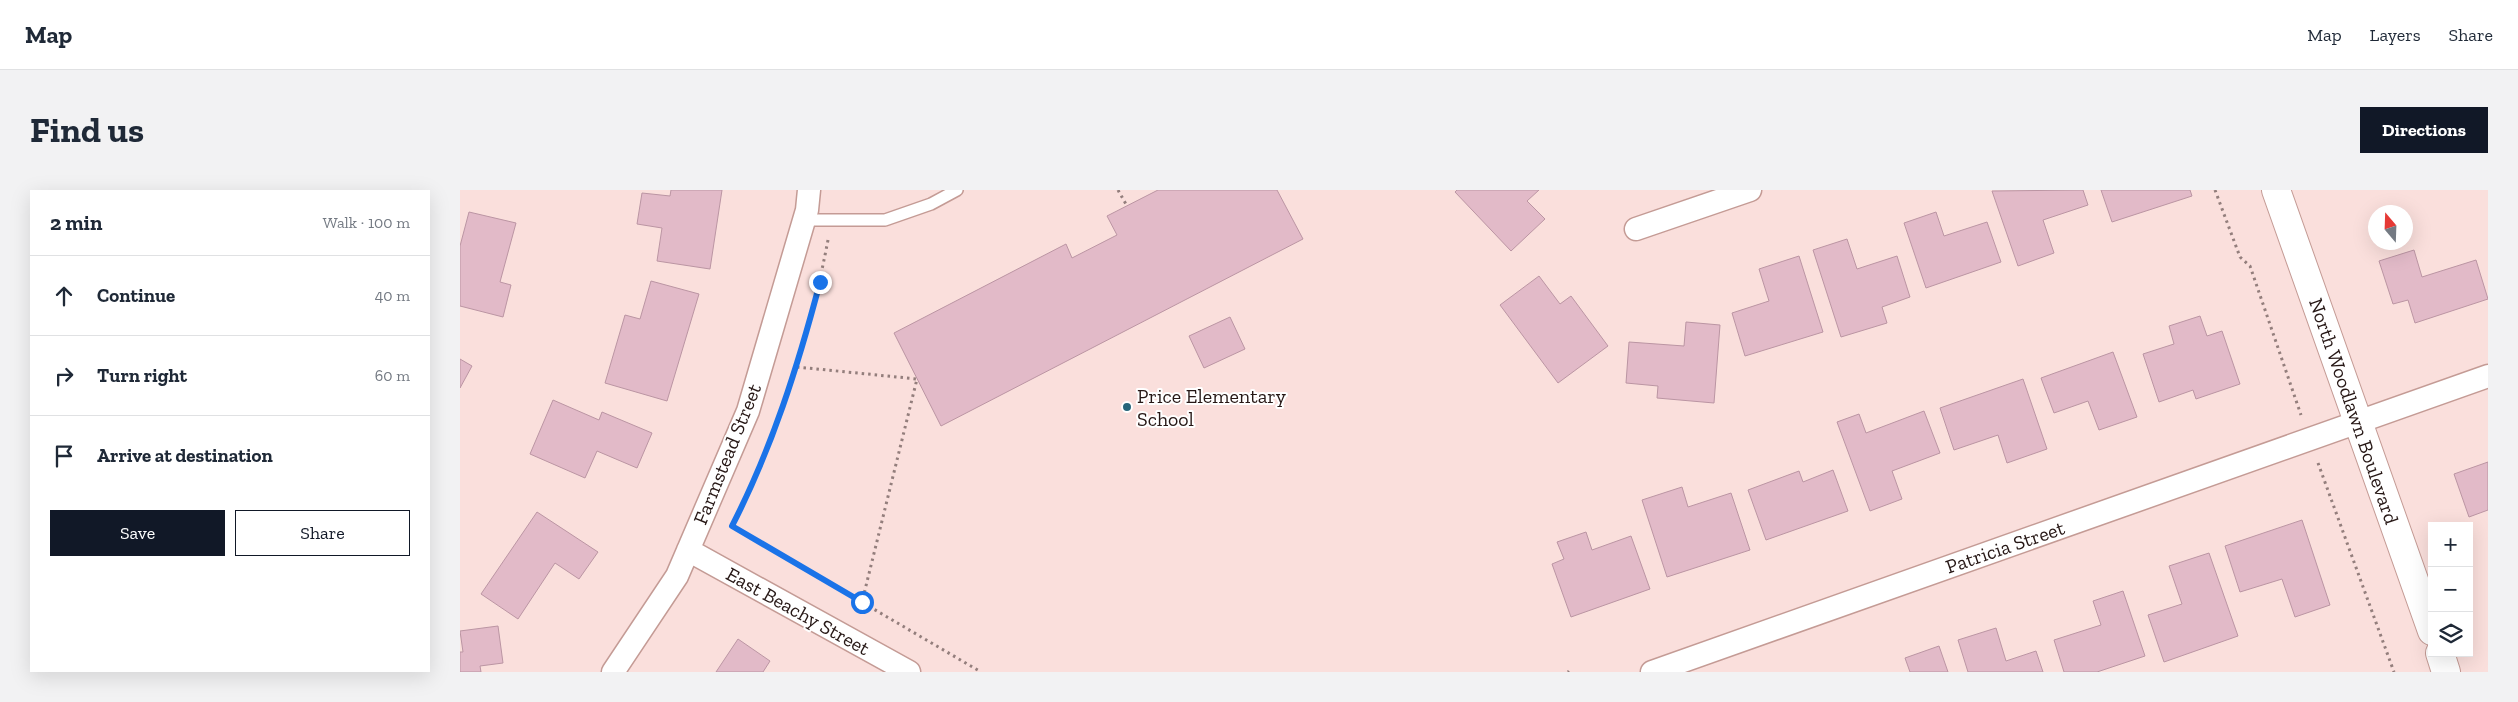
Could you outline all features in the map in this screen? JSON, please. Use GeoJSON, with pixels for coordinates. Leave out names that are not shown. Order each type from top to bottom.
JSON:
{"type":"FeatureCollection","features":[{"type":"Feature","properties":{"kind":"main road","name":"North Woodlawn Boulevard"},"geometry":{"type":"LineString","coordinates":[[2276,190],[2428,620]]}},
{"type":"Feature","properties":{"kind":"main road"},"geometry":{"type":"LineString","coordinates":[[2441,657],[2446,672]]}},
{"type":"Feature","properties":{"kind":"street","name":"Farmstead Street"},"geometry":{"type":"LineString","coordinates":[[612,672],[677,576],[748,411],[804,220],[809,190]]}},
{"type":"Feature","properties":{"kind":"street"},"geometry":{"type":"LineString","coordinates":[[1636,229],[1750,190]]}},
{"type":"Feature","properties":{"kind":"street","name":"Patricia Street"},"geometry":{"type":"LineString","coordinates":[[1652,672],[2488,376]]}},
{"type":"Feature","properties":{"kind":"street","name":"East Beachy Street"},"geometry":{"type":"LineString","coordinates":[[688,550],[909,672]]}},
{"type":"Feature","properties":{"kind":"lane"},"geometry":{"type":"LineString","coordinates":[[804,220],[885,220],[932,204],[957,190]]}},
{"type":"Feature","properties":{"kind":"path"},"geometry":{"type":"LineString","coordinates":[[1118,190],[1127,206]]}},
{"type":"Feature","properties":{"kind":"path"},"geometry":{"type":"LineString","coordinates":[[831,220],[820,282],[797,367],[756,478],[732,526],[981,672]]}},
{"type":"Feature","properties":{"kind":"path"},"geometry":{"type":"LineString","coordinates":[[797,367],[917,379],[862,602]]}},
{"type":"Feature","properties":{"kind":"building"},"geometry":{"type":"Polygon","coordinates":[[[671,190],[722,190],[710,269],[657,261],[662,228],[637,224],[642,193],[670,196],[671,190]]]}},
{"type":"Feature","properties":{"kind":"building"},"geometry":{"type":"Polygon","coordinates":[[[1158,190],[1277,190],[1303,239],[941,426],[894,333],[1066,244],[1072,258],[1117,235],[1107,216],[1158,190]]]}},
{"type":"Feature","properties":{"kind":"building"},"geometry":{"type":"Polygon","coordinates":[[[1457,190],[1539,190],[1527,201],[1545,219],[1511,251],[1455,192],[1457,190]]]}},
{"type":"Feature","properties":{"kind":"building"},"geometry":{"type":"Polygon","coordinates":[[[2083,190],[2088,205],[2043,220],[2054,253],[2018,266],[1992,191],[2083,190]]]}},
{"type":"Feature","properties":{"kind":"building"},"geometry":{"type":"Polygon","coordinates":[[[2101,190],[2190,190],[2192,196],[2112,222],[2101,190]]]}},
{"type":"Feature","properties":{"kind":"building"},"geometry":{"type":"Polygon","coordinates":[[[469,212],[516,223],[500,282],[511,285],[503,317],[460,306],[460,246],[469,212]]]}},
{"type":"Feature","properties":{"kind":"building"},"geometry":{"type":"Polygon","coordinates":[[[1936,212],[1944,236],[1987,222],[2001,262],[1926,288],[1904,223],[1936,212]]]}},
{"type":"Feature","properties":{"kind":"building"},"geometry":{"type":"Polygon","coordinates":[[[1847,239],[1857,269],[1897,256],[1910,297],[1882,307],[1887,323],[1841,337],[1813,250],[1847,239]]]}},
{"type":"Feature","properties":{"kind":"building"},"geometry":{"type":"Polygon","coordinates":[[[2414,250],[2422,277],[2476,260],[2488,299],[2415,323],[2408,300],[2393,304],[2379,261],[2414,250]]]}},
{"type":"Feature","properties":{"kind":"building"},"geometry":{"type":"Polygon","coordinates":[[[1799,256],[1823,332],[1745,356],[1732,313],[1769,301],[1759,269],[1799,256]]]}},
{"type":"Feature","properties":{"kind":"building"},"geometry":{"type":"Polygon","coordinates":[[[1539,276],[1560,304],[1571,296],[1608,346],[1558,383],[1500,305],[1539,276]]]}},
{"type":"Feature","properties":{"kind":"building"},"geometry":{"type":"Polygon","coordinates":[[[651,281],[699,294],[667,401],[605,383],[625,315],[640,319],[651,281]]]}},
{"type":"Feature","properties":{"kind":"building"},"geometry":{"type":"Polygon","coordinates":[[[2200,316],[2207,336],[2222,331],[2240,384],[2196,399],[2193,390],[2159,402],[2143,354],[2174,344],[2169,326],[2200,316]]]}},
{"type":"Feature","properties":{"kind":"building"},"geometry":{"type":"Polygon","coordinates":[[[1230,317],[1245,349],[1204,368],[1189,336],[1230,317]]]}},
{"type":"Feature","properties":{"kind":"building"},"geometry":{"type":"Polygon","coordinates":[[[1686,322],[1720,325],[1714,403],[1657,398],[1658,386],[1626,383],[1629,342],[1684,346],[1686,322]]]}},
{"type":"Feature","properties":{"kind":"building"},"geometry":{"type":"Polygon","coordinates":[[[2113,352],[2137,417],[2099,430],[2088,401],[2054,413],[2041,378],[2113,352]]]}},
{"type":"Feature","properties":{"kind":"building"},"geometry":{"type":"Polygon","coordinates":[[[460,359],[472,366],[460,388],[460,359]]]}},
{"type":"Feature","properties":{"kind":"building"},"geometry":{"type":"Polygon","coordinates":[[[2023,379],[2047,449],[2007,463],[1998,435],[1954,450],[1940,408],[2023,379]]]}},
{"type":"Feature","properties":{"kind":"building"},"geometry":{"type":"Polygon","coordinates":[[[553,400],[599,420],[602,412],[652,433],[637,468],[597,451],[585,478],[530,454],[553,400]]]}},
{"type":"Feature","properties":{"kind":"building"},"geometry":{"type":"Polygon","coordinates":[[[1924,411],[1940,453],[1892,471],[1902,499],[1870,511],[1837,422],[1859,414],[1866,433],[1924,411]]]}},
{"type":"Feature","properties":{"kind":"building"},"geometry":{"type":"Polygon","coordinates":[[[2488,462],[2488,510],[2469,517],[2454,474],[2488,462]]]}},
{"type":"Feature","properties":{"kind":"building"},"geometry":{"type":"Polygon","coordinates":[[[1833,470],[1848,511],[1766,540],[1748,490],[1799,471],[1803,482],[1833,470]]]}},
{"type":"Feature","properties":{"kind":"building"},"geometry":{"type":"Polygon","coordinates":[[[1682,487],[1688,507],[1731,493],[1750,550],[1667,577],[1642,500],[1682,487]]]}},
{"type":"Feature","properties":{"kind":"building"},"geometry":{"type":"Polygon","coordinates":[[[537,512],[598,552],[579,579],[555,563],[518,619],[481,594],[537,512]]]}},
{"type":"Feature","properties":{"kind":"building"},"geometry":{"type":"Polygon","coordinates":[[[2302,520],[2330,605],[2295,617],[2282,579],[2240,592],[2225,546],[2302,520]]]}},
{"type":"Feature","properties":{"kind":"building"},"geometry":{"type":"Polygon","coordinates":[[[1586,532],[1592,550],[1631,536],[1650,589],[1571,617],[1552,564],[1564,559],[1557,542],[1586,532]]]}},
{"type":"Feature","properties":{"kind":"building"},"geometry":{"type":"Polygon","coordinates":[[[2209,553],[2238,636],[2164,662],[2148,615],[2182,604],[2169,566],[2209,553]]]}},
{"type":"Feature","properties":{"kind":"building"},"geometry":{"type":"Polygon","coordinates":[[[2123,591],[2145,656],[2097,672],[2064,672],[2054,640],[2101,625],[2093,601],[2123,591]]]}},
{"type":"Feature","properties":{"kind":"building"},"geometry":{"type":"Polygon","coordinates":[[[498,626],[503,663],[480,666],[481,672],[460,672],[460,652],[463,652],[460,631],[498,626]]]}},
{"type":"Feature","properties":{"kind":"building"},"geometry":{"type":"Polygon","coordinates":[[[1996,628],[2006,661],[2036,651],[2043,672],[1968,672],[1958,640],[1996,628]]]}},
{"type":"Feature","properties":{"kind":"building"},"geometry":{"type":"Polygon","coordinates":[[[738,639],[770,661],[763,672],[716,672],[738,639]]]}},
{"type":"Feature","properties":{"kind":"building"},"geometry":{"type":"Polygon","coordinates":[[[1939,646],[1948,672],[1910,672],[1905,658],[1939,646]]]}},
{"type":"Feature","properties":{"kind":"place","name":"Price Elementary School"},"geometry":{"type":"Point","coordinates":[1127,407]}},
{"type":"Feature","properties":{"kind":"route"},"geometry":{"type":"LineString","coordinates":[[820,282],[797,367],[756,478],[732,526],[862,602]]}}]}
